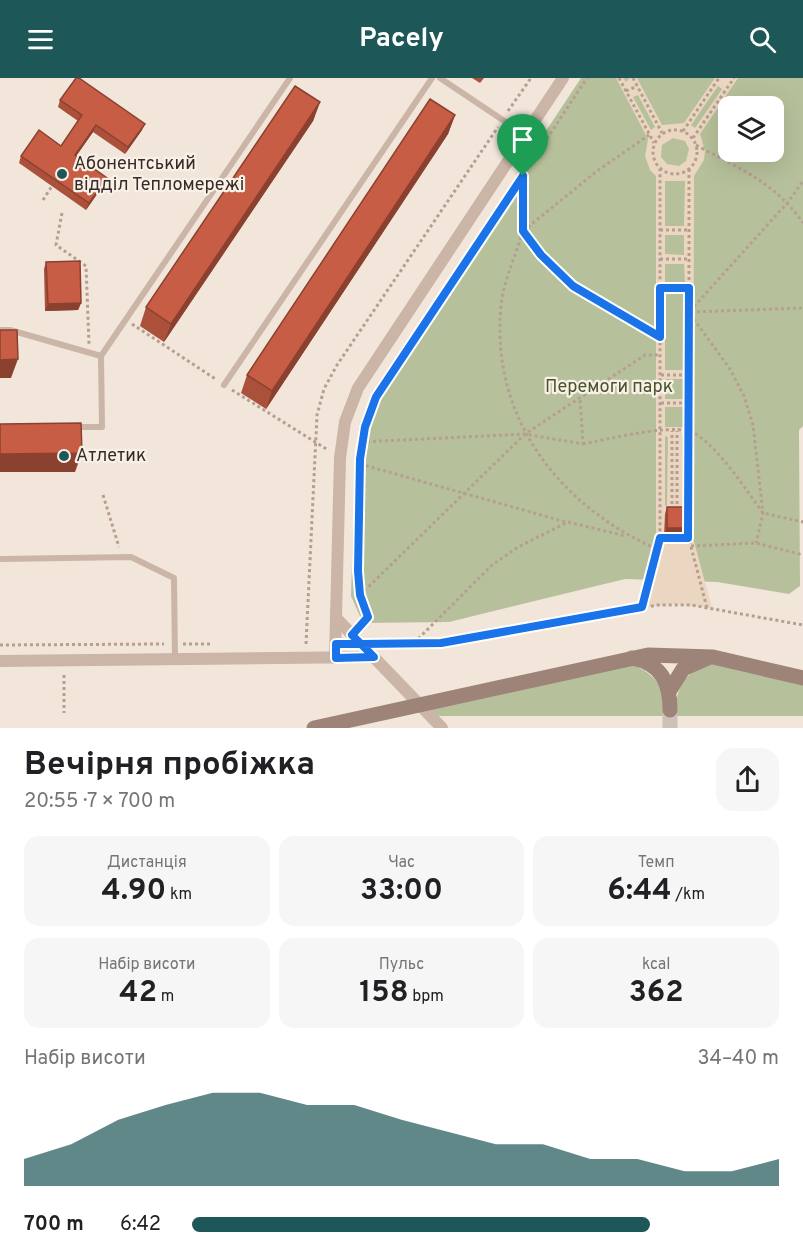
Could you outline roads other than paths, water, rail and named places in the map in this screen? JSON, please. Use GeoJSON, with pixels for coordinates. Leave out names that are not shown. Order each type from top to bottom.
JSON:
{"type":"FeatureCollection","features":[{"type":"Feature","properties":{"kind":"street"},"geometry":{"type":"LineString","coordinates":[[336,658],[340,458],[345,422],[358,388],[563,78]]}},
{"type":"Feature","properties":{"kind":"street"},"geometry":{"type":"LineString","coordinates":[[336,618],[442,728]]}},
{"type":"Feature","properties":{"kind":"street"},"geometry":{"type":"LineString","coordinates":[[314,728],[626,658],[670,654],[714,657],[803,678]]}},
{"type":"Feature","properties":{"kind":"street"},"geometry":{"type":"LineString","coordinates":[[0,661],[374,657]]}},
{"type":"Feature","properties":{"kind":"street"},"geometry":{"type":"LineString","coordinates":[[670,690],[683,669],[697,661],[714,657]]}},
{"type":"Feature","properties":{"kind":"street"},"geometry":{"type":"LineString","coordinates":[[626,658],[650,665],[662,676],[670,690],[670,710]]}},
{"type":"Feature","properties":{"kind":"lane"},"geometry":{"type":"LineString","coordinates":[[68,427],[102,427],[101,356],[290,78]]}},
{"type":"Feature","properties":{"kind":"lane"},"geometry":{"type":"LineString","coordinates":[[224,385],[432,78]]}},
{"type":"Feature","properties":{"kind":"lane"},"geometry":{"type":"LineString","coordinates":[[440,78],[525,135]]}},
{"type":"Feature","properties":{"kind":"lane"},"geometry":{"type":"LineString","coordinates":[[0,330],[10,330],[101,356]]}},
{"type":"Feature","properties":{"kind":"lane"},"geometry":{"type":"LineString","coordinates":[[0,559],[131,557],[174,578],[175,659]]}},
{"type":"Feature","properties":{"kind":"tunnel"},"geometry":{"type":"LineString","coordinates":[[670,710],[670,728]]}},
{"type":"Feature","properties":{"kind":"place","name":"Абонентський відділ Тепломережі"},"geometry":{"type":"Point","coordinates":[62,174]}},
{"type":"Feature","properties":{"kind":"place","name":"Атлетик"},"geometry":{"type":"Point","coordinates":[64,456]}},
{"type":"Feature","properties":{"kind":"park label","name":"Перемоги парк"},"geometry":{"type":"Point","coordinates":[609,387]}}]}
